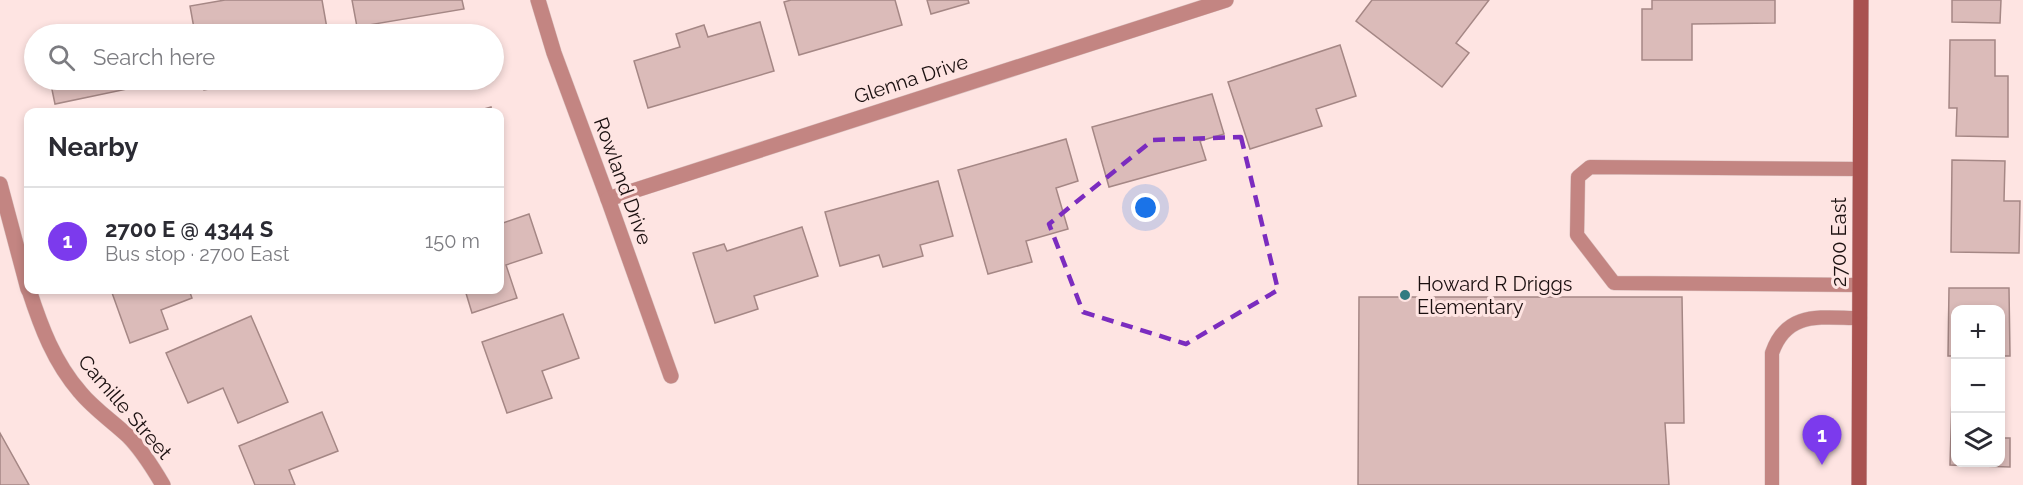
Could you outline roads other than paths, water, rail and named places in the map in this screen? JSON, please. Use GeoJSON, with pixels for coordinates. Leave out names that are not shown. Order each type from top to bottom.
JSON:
{"type":"FeatureCollection","features":[{"type":"Feature","properties":{"kind":"street","name":"Rowland Drive"},"geometry":{"type":"LineString","coordinates":[[538,0],[554,52],[671,376]]}},
{"type":"Feature","properties":{"kind":"street","name":"Glenna Drive"},"geometry":{"type":"LineString","coordinates":[[608,199],[1226,0]]}},
{"type":"Feature","properties":{"kind":"street","name":"2700 East"},"geometry":{"type":"LineString","coordinates":[[1859,485],[1861,0]]}},
{"type":"Feature","properties":{"kind":"street","name":"Camille Street"},"geometry":{"type":"LineString","coordinates":[[0,184],[24,271]]}},
{"type":"Feature","properties":{"kind":"street","name":"Camille Street"},"geometry":{"type":"LineString","coordinates":[[30,294],[39,323],[64,372],[93,406],[135,444],[163,485]]}},
{"type":"Feature","properties":{"kind":"lane"},"geometry":{"type":"LineString","coordinates":[[1860,169],[1590,166],[1578,177],[1577,212],[1577,235],[1614,283],[1860,285]]}},
{"type":"Feature","properties":{"kind":"lane"},"geometry":{"type":"LineString","coordinates":[[1772,485],[1772,353],[1777,339],[1788,326],[1802,320],[1860,318]]}},
{"type":"Feature","properties":{"kind":"place","name":"Howard R Driggs Elementary"},"geometry":{"type":"Point","coordinates":[1405,295]}},
{"type":"Feature","properties":{"kind":"place","name":"2700 E @ 4344 S"},"geometry":{"type":"Point","coordinates":[1822,465]}}]}
